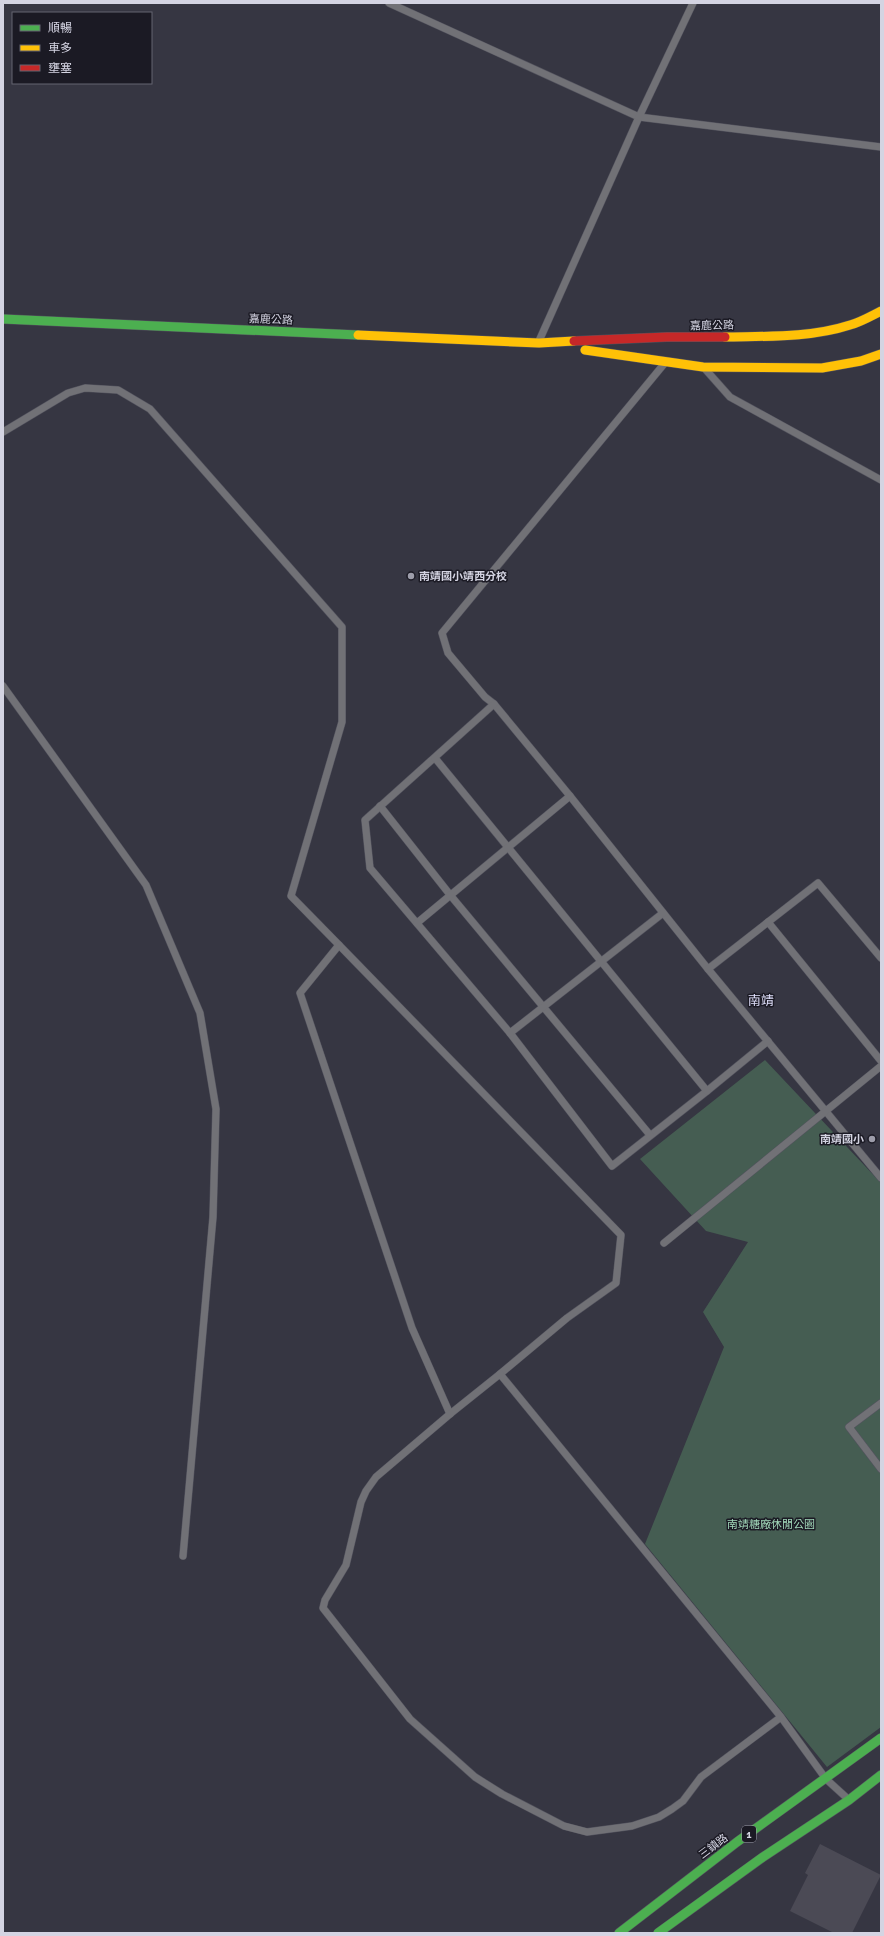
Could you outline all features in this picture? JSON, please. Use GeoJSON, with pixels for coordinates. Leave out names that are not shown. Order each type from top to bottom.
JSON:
{"type":"FeatureCollection","features":[{"type":"Feature","properties":{"kind":"main road","name":"嘉鹿公路"},"geometry":{"type":"LineString","coordinates":[[3,319],[538,342],[667,337],[783,336],[826,331],[851,325],[881,311]]}},
{"type":"Feature","properties":{"kind":"main road","name":"嘉鹿公路"},"geometry":{"type":"LineString","coordinates":[[538,342],[703,367],[822,368],[861,361],[881,354]]}},
{"type":"Feature","properties":{"kind":"main road","name":"三鎮路"},"geometry":{"type":"LineString","coordinates":[[619,1933],[737,1842],[881,1738]]}},
{"type":"Feature","properties":{"kind":"main road","name":"1"},"geometry":{"type":"LineString","coordinates":[[658,1933],[763,1857],[849,1800],[881,1775]]}},
{"type":"Feature","properties":{"kind":"lane"},"geometry":{"type":"LineString","coordinates":[[389,3],[639,117],[881,148]]}},
{"type":"Feature","properties":{"kind":"lane"},"geometry":{"type":"LineString","coordinates":[[538,342],[639,117],[693,3]]}},
{"type":"Feature","properties":{"kind":"lane"},"geometry":{"type":"LineString","coordinates":[[666,362],[442,633],[448,653],[485,697],[494,704],[570,796],[708,969],[881,1178]]}},
{"type":"Feature","properties":{"kind":"lane"},"geometry":{"type":"LineString","coordinates":[[703,367],[730,397],[881,480]]}},
{"type":"Feature","properties":{"kind":"lane"},"geometry":{"type":"LineString","coordinates":[[3,432],[68,393],[85,388],[118,390],[150,409],[342,627],[342,722],[291,896],[621,1235],[616,1283],[567,1318],[376,1477],[366,1491],[346,1565],[325,1600],[323,1608],[410,1719],[475,1777],[502,1794],[564,1826],[586,1832],[632,1826],[659,1817],[683,1801],[701,1777],[781,1717]]}},
{"type":"Feature","properties":{"kind":"lane"},"geometry":{"type":"LineString","coordinates":[[3,686],[146,886],[200,1013],[216,1109],[213,1217],[183,1556]]}},
{"type":"Feature","properties":{"kind":"lane"},"geometry":{"type":"LineString","coordinates":[[494,704],[365,820],[370,868],[510,1034],[612,1166],[707,1091],[768,1040]]}},
{"type":"Feature","properties":{"kind":"lane"},"geometry":{"type":"LineString","coordinates":[[435,758],[707,1091]]}},
{"type":"Feature","properties":{"kind":"lane"},"geometry":{"type":"LineString","coordinates":[[417,923],[510,848],[570,796]]}},
{"type":"Feature","properties":{"kind":"lane"},"geometry":{"type":"LineString","coordinates":[[380,806],[451,896],[650,1135]]}},
{"type":"Feature","properties":{"kind":"lane"},"geometry":{"type":"LineString","coordinates":[[708,969],[818,883],[881,958]]}},
{"type":"Feature","properties":{"kind":"lane"},"geometry":{"type":"LineString","coordinates":[[510,1034],[663,913]]}},
{"type":"Feature","properties":{"kind":"lane"},"geometry":{"type":"LineString","coordinates":[[768,922],[881,1061]]}},
{"type":"Feature","properties":{"kind":"lane"},"geometry":{"type":"LineString","coordinates":[[339,945],[300,993],[412,1328],[450,1414]]}},
{"type":"Feature","properties":{"kind":"lane"},"geometry":{"type":"LineString","coordinates":[[664,1243],[881,1066]]}},
{"type":"Feature","properties":{"kind":"lane"},"geometry":{"type":"LineString","coordinates":[[500,1374],[781,1717],[826,1779],[849,1800]]}},
{"type":"Feature","properties":{"kind":"lane"},"geometry":{"type":"LineString","coordinates":[[881,1403],[849,1427],[881,1469]]}},
{"type":"Feature","properties":{"kind":"green space","name":"南靖糖廠休閒公園"},"geometry":{"type":"Polygon","coordinates":[[[765,1060],[881,1183],[881,1727],[827,1767],[645,1544],[724,1347],[703,1312],[748,1242],[706,1231],[640,1159],[765,1060]]]}},
{"type":"Feature","properties":{"kind":"building"},"geometry":{"type":"Polygon","coordinates":[[[820,1844],[881,1875],[852,1933],[834,1933],[790,1911],[808,1875],[805,1873],[820,1844]]]}},
{"type":"Feature","properties":{"kind":"traffic: fast"},"geometry":{"type":"LineString","coordinates":[[3,319],[358,335]]}},
{"type":"Feature","properties":{"kind":"traffic: fast"},"geometry":{"type":"LineString","coordinates":[[619,1933],[737,1842],[881,1738]]}},
{"type":"Feature","properties":{"kind":"traffic: fast"},"geometry":{"type":"LineString","coordinates":[[658,1933],[763,1857],[849,1800],[881,1775]]}},
{"type":"Feature","properties":{"kind":"traffic: slow"},"geometry":{"type":"LineString","coordinates":[[725,337],[788,336],[819,332],[854,324],[881,311]]}},
{"type":"Feature","properties":{"kind":"traffic: slow"},"geometry":{"type":"LineString","coordinates":[[358,335],[539,343],[574,341]]}},
{"type":"Feature","properties":{"kind":"traffic: slow"},"geometry":{"type":"LineString","coordinates":[[585,350],[703,367],[822,368],[861,361],[881,354]]}},
{"type":"Feature","properties":{"kind":"traffic: jam"},"geometry":{"type":"LineString","coordinates":[[574,341],[667,337],[725,337]]}},
{"type":"Feature","properties":{"kind":"place","name":"南靖國小靖西分校"},"geometry":{"type":"Point","coordinates":[411,576]}},
{"type":"Feature","properties":{"kind":"place","name":"南靖國小"},"geometry":{"type":"Point","coordinates":[872,1139]}},
{"type":"Feature","properties":{"kind":"district","name":"南靖"},"geometry":{"type":"Point","coordinates":[761,1000]}}]}
